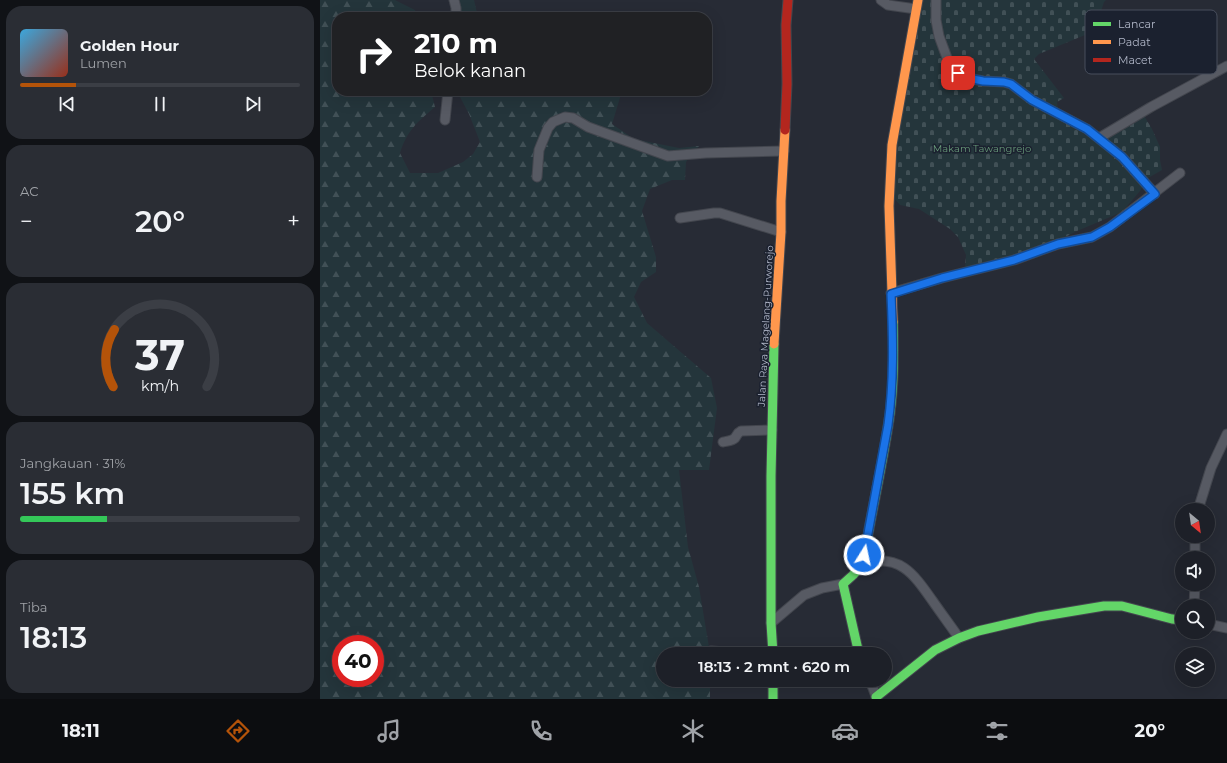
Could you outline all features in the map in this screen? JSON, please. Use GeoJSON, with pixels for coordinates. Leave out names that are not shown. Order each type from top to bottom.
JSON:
{"type":"FeatureCollection","features":[{"type":"Feature","properties":{"kind":"street"},"geometry":{"type":"LineString","coordinates":[[454,0],[456,12]]}},
{"type":"Feature","properties":{"kind":"street","name":"Jalan Raya Magelang-Purworejo"},"geometry":{"type":"LineString","coordinates":[[773,647],[771,623],[773,355],[781,232],[787,84],[786,25],[788,0]]}},
{"type":"Feature","properties":{"kind":"street"},"geometry":{"type":"LineString","coordinates":[[771,623],[804,594],[822,588],[843,584],[863,563],[891,409],[893,350],[889,238],[890,161],[917,5],[888,5],[881,0]]}},
{"type":"Feature","properties":{"kind":"street"},"geometry":{"type":"LineString","coordinates":[[936,0],[936,20],[939,36],[950,66],[954,70],[973,79],[1011,84],[1032,100],[1087,129],[1122,157],[1155,194]]}},
{"type":"Feature","properties":{"kind":"street"},"geometry":{"type":"LineString","coordinates":[[1217,71],[1227,66]]}},
{"type":"Feature","properties":{"kind":"street"},"geometry":{"type":"LineString","coordinates":[[1099,138],[1170,96],[1212,74]]}},
{"type":"Feature","properties":{"kind":"street"},"geometry":{"type":"LineString","coordinates":[[445,120],[447,96]]}},
{"type":"Feature","properties":{"kind":"street"},"geometry":{"type":"LineString","coordinates":[[537,177],[539,150],[548,128],[553,122],[565,117],[573,118],[588,127],[668,156],[706,153],[784,151]]}},
{"type":"Feature","properties":{"kind":"street"},"geometry":{"type":"LineString","coordinates":[[891,294],[942,278],[1014,260],[1058,244],[1092,237],[1110,227],[1155,194],[1180,173]]}},
{"type":"Feature","properties":{"kind":"street"},"geometry":{"type":"LineString","coordinates":[[680,218],[720,213],[781,232]]}},
{"type":"Feature","properties":{"kind":"street"},"geometry":{"type":"LineString","coordinates":[[724,442],[731,440],[741,431],[772,430]]}},
{"type":"Feature","properties":{"kind":"street"},"geometry":{"type":"LineString","coordinates":[[1200,503],[1211,468],[1227,434]]}},
{"type":"Feature","properties":{"kind":"street"},"geometry":{"type":"LineString","coordinates":[[863,563],[872,561],[893,562],[909,571],[922,586],[959,638]]}},
{"type":"Feature","properties":{"kind":"street"},"geometry":{"type":"LineString","coordinates":[[843,584],[857,647]]}},
{"type":"Feature","properties":{"kind":"street"},"geometry":{"type":"LineString","coordinates":[[873,687],[877,698],[934,650],[978,631],[1038,617],[1104,606],[1122,606],[1175,619]]}},
{"type":"Feature","properties":{"kind":"street"},"geometry":{"type":"LineString","coordinates":[[1215,625],[1227,628]]}},
{"type":"Feature","properties":{"kind":"street"},"geometry":{"type":"LineString","coordinates":[[773,687],[773,699]]}},
{"type":"Feature","properties":{"kind":"green space"},"geometry":{"type":"Polygon","coordinates":[[[320,0],[395,0],[415,10],[416,12],[332,12],[332,96],[432,96],[435,107],[413,127],[400,153],[410,173],[438,173],[463,162],[473,154],[480,142],[460,96],[620,96],[612,124],[634,139],[679,148],[699,146],[686,162],[685,180],[672,180],[650,189],[642,211],[656,257],[656,272],[641,282],[634,297],[647,323],[711,378],[717,408],[709,470],[679,470],[688,547],[699,587],[709,647],[656,647],[656,687],[710,687],[710,699],[320,699],[320,0]]]}},
{"type":"Feature","properties":{"kind":"green space"},"geometry":{"type":"Polygon","coordinates":[[[458,0],[474,0],[477,12],[459,12],[458,0]]]}},
{"type":"Feature","properties":{"kind":"green space","name":"Makam Tawangrejo"},"geometry":{"type":"Polygon","coordinates":[[[920,0],[1106,0],[1101,10],[1085,10],[1085,35],[1039,54],[1034,59],[1064,98],[1057,102],[1058,111],[1091,130],[1102,134],[1143,114],[1160,147],[1162,170],[1148,178],[1140,191],[1122,212],[1077,231],[1019,260],[965,268],[966,255],[958,237],[950,229],[919,209],[900,205],[893,197],[894,159],[920,0]]]}},
{"type":"Feature","properties":{"kind":"traffic: fast"},"geometry":{"type":"LineString","coordinates":[[857,647],[843,584],[863,563],[890,413],[894,345],[893,322]]}},
{"type":"Feature","properties":{"kind":"traffic: fast"},"geometry":{"type":"LineString","coordinates":[[773,647],[771,623],[771,476],[774,344]]}},
{"type":"Feature","properties":{"kind":"traffic: fast"},"geometry":{"type":"LineString","coordinates":[[876,697],[935,650],[959,638],[978,631],[1038,617],[1104,606],[1122,606],[1175,619]]}},
{"type":"Feature","properties":{"kind":"traffic: fast"},"geometry":{"type":"LineString","coordinates":[[773,687],[773,699]]}},
{"type":"Feature","properties":{"kind":"traffic: slow"},"geometry":{"type":"LineString","coordinates":[[893,322],[889,206],[892,145],[918,0]]}},
{"type":"Feature","properties":{"kind":"traffic: slow"},"geometry":{"type":"LineString","coordinates":[[774,344],[781,232],[781,201],[785,130]]}},
{"type":"Feature","properties":{"kind":"traffic: jam"},"geometry":{"type":"LineString","coordinates":[[785,130],[787,84],[786,25],[788,0]]}},
{"type":"Feature","properties":{"kind":"route"},"geometry":{"type":"LineString","coordinates":[[864,555],[891,409],[893,350],[891,294],[942,278],[1014,260],[1058,244],[1092,237],[1110,227],[1155,194],[1122,157],[1087,129],[1032,100],[1011,84],[973,79],[958,73]]}}]}
